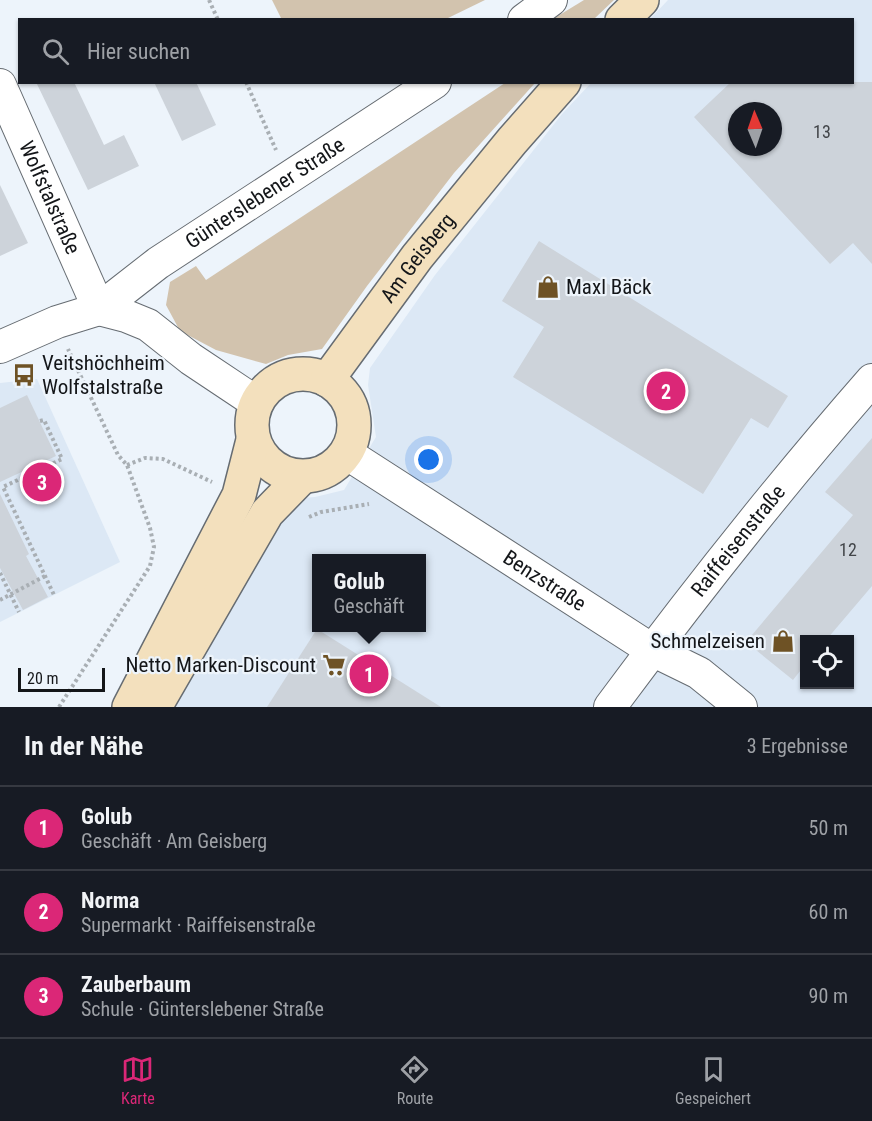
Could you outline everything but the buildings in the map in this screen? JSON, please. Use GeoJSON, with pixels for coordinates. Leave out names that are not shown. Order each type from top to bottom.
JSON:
{"type":"FeatureCollection","features":[{"type":"Feature","properties":{"kind":"street"},"geometry":{"type":"LineString","coordinates":[[527,18],[551,0]]}},
{"type":"Feature","properties":{"kind":"street"},"geometry":{"type":"LineString","coordinates":[[624,18],[642,0]]}},
{"type":"Feature","properties":{"kind":"street","name":"Günterslebener Straße"},"geometry":{"type":"LineString","coordinates":[[0,347],[57,322],[99,309],[158,263],[432,84]]}},
{"type":"Feature","properties":{"kind":"street","name":"Am Geisberg"},"geometry":{"type":"LineString","coordinates":[[327,380],[417,257],[512,141],[562,84]]}},
{"type":"Feature","properties":{"kind":"street","name":"Wolfstalstraße"},"geometry":{"type":"LineString","coordinates":[[0,85],[99,309]]}},
{"type":"Feature","properties":{"kind":"street"},"geometry":{"type":"LineString","coordinates":[[99,309],[126,316],[148,326],[191,359],[256,403]]}},
{"type":"Feature","properties":{"kind":"street"},"geometry":{"type":"LineString","coordinates":[[312,375],[327,380],[339,390],[351,409],[354,430],[346,453],[334,466],[319,474],[302,477],[286,474],[276,469],[259,452],[254,440],[252,416],[256,403],[274,383],[285,378],[312,375]]}},
{"type":"Feature","properties":{"kind":"street","name":"Raiffeisenstraße"},"geometry":{"type":"LineString","coordinates":[[610,707],[652,650],[872,380]]}},
{"type":"Feature","properties":{"kind":"street"},"geometry":{"type":"LineString","coordinates":[[129,707],[239,495],[254,440]]}},
{"type":"Feature","properties":{"kind":"street","name":"Benzstraße"},"geometry":{"type":"LineString","coordinates":[[346,453],[652,650],[699,673],[741,707]]}},
{"type":"Feature","properties":{"kind":"street"},"geometry":{"type":"LineString","coordinates":[[155,707],[267,513],[302,477]]}},
{"type":"Feature","properties":{"kind":"path"},"geometry":{"type":"LineString","coordinates":[[209,0],[217,18]]}},
{"type":"Feature","properties":{"kind":"path"},"geometry":{"type":"LineString","coordinates":[[247,84],[289,179]]}},
{"type":"Feature","properties":{"kind":"path"},"geometry":{"type":"LineString","coordinates":[[59,707],[150,566],[154,547],[150,528],[127,465],[118,455],[67,348]]}},
{"type":"Feature","properties":{"kind":"path"},"geometry":{"type":"LineString","coordinates":[[40,421],[44,420],[62,459],[1,488],[54,595]]}},
{"type":"Feature","properties":{"kind":"path"},"geometry":{"type":"LineString","coordinates":[[127,465],[145,458],[164,459],[239,495]]}},
{"type":"Feature","properties":{"kind":"path"},"geometry":{"type":"LineString","coordinates":[[267,513],[289,524],[321,512],[366,503],[375,505]]}},
{"type":"Feature","properties":{"kind":"path"},"geometry":{"type":"LineString","coordinates":[[0,573],[20,612]]}},
{"type":"Feature","properties":{"kind":"path"},"geometry":{"type":"LineString","coordinates":[[0,600],[45,576]]}},
{"type":"Feature","properties":{"kind":"path"},"geometry":{"type":"LineString","coordinates":[[45,591],[51,588]]}},
{"type":"Feature","properties":{"kind":"shaded area"},"geometry":{"type":"Polygon","coordinates":[[[272,0],[485,0],[448,18],[281,18],[272,0]]]}},
{"type":"Feature","properties":{"kind":"shaded area"},"geometry":{"type":"Polygon","coordinates":[[[584,0],[614,0],[595,18],[555,18],[584,0]]]}},
{"type":"Feature","properties":{"kind":"shaded area"},"geometry":{"type":"Polygon","coordinates":[[[668,0],[872,0],[872,707],[174,707],[287,499],[315,497],[344,490],[376,437],[368,385],[370,368],[435,275],[562,114],[590,84],[854,84],[854,18],[651,18],[668,0]]]}},
{"type":"Feature","properties":{"kind":"shaded area"},"geometry":{"type":"Polygon","coordinates":[[[503,84],[534,84],[454,173],[367,286],[322,349],[288,355],[266,364],[216,350],[180,331],[166,305],[170,282],[196,266],[206,280],[503,84]]]}},
{"type":"Feature","properties":{"kind":"shaded area"},"geometry":{"type":"Polygon","coordinates":[[[37,379],[120,562],[0,622],[0,383],[37,379]]]}},
{"type":"Feature","properties":{"kind":"place","name":"Maxl Bäck"},"geometry":{"type":"Point","coordinates":[548,287]}},
{"type":"Feature","properties":{"kind":"place","name":"Veitshöchheim Wolfstalstraße"},"geometry":{"type":"Point","coordinates":[24,375]}},
{"type":"Feature","properties":{"kind":"place","name":"Norma"},"geometry":{"type":"Point","coordinates":[666,391]}},
{"type":"Feature","properties":{"kind":"place","name":"Zauberbaum"},"geometry":{"type":"Point","coordinates":[42,482]}},
{"type":"Feature","properties":{"kind":"place","name":"Schmelzeisen"},"geometry":{"type":"Point","coordinates":[783,641]}},
{"type":"Feature","properties":{"kind":"place","name":"Netto Marken-Discount"},"geometry":{"type":"Point","coordinates":[334,665]}},
{"type":"Feature","properties":{"kind":"place","name":"Golub"},"geometry":{"type":"Point","coordinates":[369,674]}}]}
